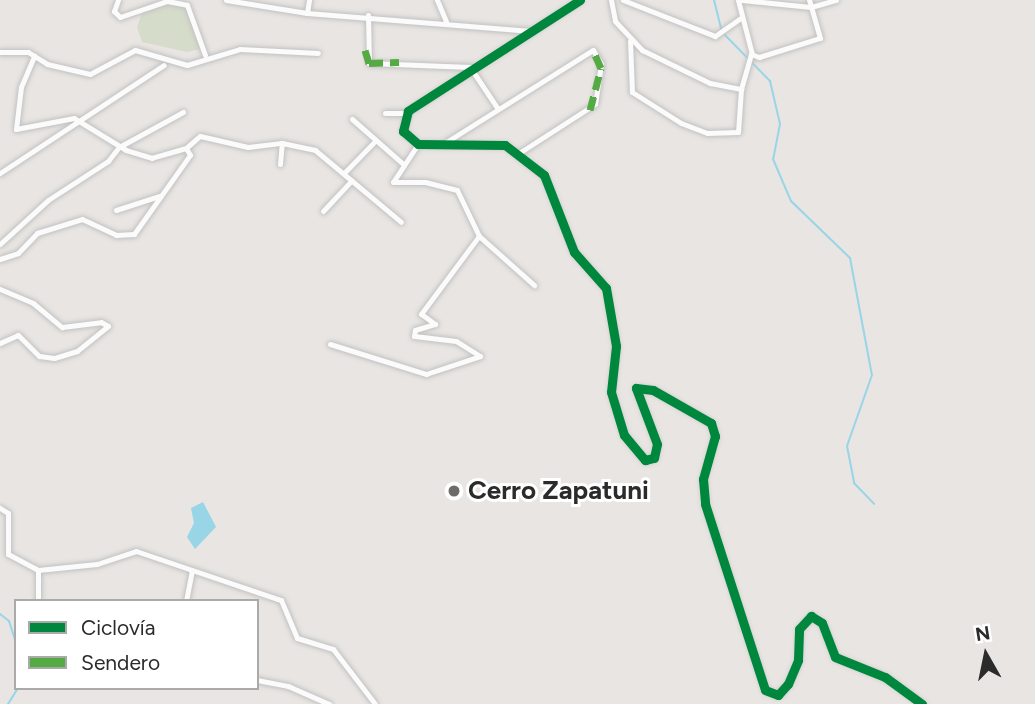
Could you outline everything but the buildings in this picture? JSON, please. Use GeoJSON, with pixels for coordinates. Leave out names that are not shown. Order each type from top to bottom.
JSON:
{"type":"FeatureCollection","features":[{"type":"Feature","properties":{"kind":"street"},"geometry":{"type":"LineString","coordinates":[[118,0],[114,11],[120,18],[167,1],[187,5],[205,55]]}},
{"type":"Feature","properties":{"kind":"street"},"geometry":{"type":"LineString","coordinates":[[226,0],[307,13],[446,21],[533,32]]}},
{"type":"Feature","properties":{"kind":"street"},"geometry":{"type":"LineString","coordinates":[[307,13],[309,0]]}},
{"type":"Feature","properties":{"kind":"street"},"geometry":{"type":"LineString","coordinates":[[438,0],[446,21]]}},
{"type":"Feature","properties":{"kind":"street"},"geometry":{"type":"LineString","coordinates":[[386,113],[406,113],[470,67],[533,32],[580,0]]}},
{"type":"Feature","properties":{"kind":"street"},"geometry":{"type":"LineString","coordinates":[[611,0],[615,21],[630,41],[710,83],[741,89]]}},
{"type":"Feature","properties":{"kind":"street"},"geometry":{"type":"LineString","coordinates":[[623,0],[717,34],[742,17]]}},
{"type":"Feature","properties":{"kind":"street"},"geometry":{"type":"LineString","coordinates":[[752,54],[740,0],[811,7],[836,0]]}},
{"type":"Feature","properties":{"kind":"street"},"geometry":{"type":"LineString","coordinates":[[752,54],[760,57],[820,38],[809,0]]}},
{"type":"Feature","properties":{"kind":"street"},"geometry":{"type":"LineString","coordinates":[[368,15],[365,50],[369,63],[399,62],[470,67]]}},
{"type":"Feature","properties":{"kind":"street"},"geometry":{"type":"LineString","coordinates":[[630,41],[632,92],[681,124],[706,132],[738,132],[746,60],[752,54]]}},
{"type":"Feature","properties":{"kind":"street"},"geometry":{"type":"LineString","coordinates":[[0,51],[13,48],[90,74],[135,50],[187,65],[205,55],[248,49],[318,53]]}},
{"type":"Feature","properties":{"kind":"street"},"geometry":{"type":"LineString","coordinates":[[437,146],[451,142],[498,109],[593,50],[601,68],[590,110],[519,153]]}},
{"type":"Feature","properties":{"kind":"street"},"geometry":{"type":"LineString","coordinates":[[34,56],[26,65],[14,126],[74,118],[100,130],[119,147],[152,158],[186,148],[200,136],[248,147],[282,142],[315,150],[345,172],[401,222]]}},
{"type":"Feature","properties":{"kind":"street"},"geometry":{"type":"LineString","coordinates":[[0,173],[164,65]]}},
{"type":"Feature","properties":{"kind":"street"},"geometry":{"type":"LineString","coordinates":[[470,67],[498,109]]}},
{"type":"Feature","properties":{"kind":"street"},"geometry":{"type":"LineString","coordinates":[[0,244],[48,200],[108,161],[119,147],[183,112]]}},
{"type":"Feature","properties":{"kind":"street"},"geometry":{"type":"LineString","coordinates":[[406,113],[403,131],[418,144],[499,144],[519,153],[544,175],[574,252],[606,288],[616,346],[611,392],[624,435],[645,460],[653,458],[657,444],[637,401],[639,386],[700,414],[714,430],[703,479],[705,505],[765,690],[778,695],[788,684],[798,660],[799,629],[811,617],[822,623],[835,657],[884,677],[922,704]]}},
{"type":"Feature","properties":{"kind":"street"},"geometry":{"type":"LineString","coordinates":[[352,119],[403,164]]}},
{"type":"Feature","properties":{"kind":"street"},"geometry":{"type":"LineString","coordinates":[[345,172],[375,141]]}},
{"type":"Feature","properties":{"kind":"street"},"geometry":{"type":"LineString","coordinates":[[280,164],[282,142]]}},
{"type":"Feature","properties":{"kind":"street"},"geometry":{"type":"LineString","coordinates":[[418,144],[393,182],[457,190],[479,236],[534,285]]}},
{"type":"Feature","properties":{"kind":"street"},"geometry":{"type":"LineString","coordinates":[[0,259],[18,253],[37,233],[82,219],[116,235],[134,234],[189,158],[186,148]]}},
{"type":"Feature","properties":{"kind":"street"},"geometry":{"type":"LineString","coordinates":[[323,211],[352,180]]}},
{"type":"Feature","properties":{"kind":"street"},"geometry":{"type":"LineString","coordinates":[[116,210],[160,196]]}},
{"type":"Feature","properties":{"kind":"street"},"geometry":{"type":"LineString","coordinates":[[330,344],[426,374],[480,356],[456,341],[414,336],[415,330],[435,324],[421,314],[479,236]]}},
{"type":"Feature","properties":{"kind":"street"},"geometry":{"type":"LineString","coordinates":[[0,289],[33,303],[62,327],[102,322],[108,326],[77,351],[54,358],[39,356],[18,335],[0,342]]}},
{"type":"Feature","properties":{"kind":"street"},"geometry":{"type":"LineString","coordinates":[[0,508],[8,513],[8,554],[38,570],[97,564],[136,551],[281,600],[297,638],[333,649],[375,704]]}},
{"type":"Feature","properties":{"kind":"street"},"geometry":{"type":"LineString","coordinates":[[38,570],[38,599]]}},
{"type":"Feature","properties":{"kind":"street"},"geometry":{"type":"LineString","coordinates":[[186,599],[192,571]]}},
{"type":"Feature","properties":{"kind":"street"},"geometry":{"type":"LineString","coordinates":[[259,680],[288,686],[328,704]]}},
{"type":"Feature","properties":{"kind":"green space"},"geometry":{"type":"Polygon","coordinates":[[[181,1],[187,3],[200,49],[187,52],[142,42],[137,27],[143,10],[181,1]]]}},
{"type":"Feature","properties":{"kind":"water"},"geometry":{"type":"Polygon","coordinates":[[[203,502],[216,527],[195,549],[187,537],[194,523],[191,508],[203,502]]]}},
{"type":"Feature","properties":{"kind":"waterway"},"geometry":{"type":"LineString","coordinates":[[714,0],[722,32],[770,81],[780,124],[773,159],[791,201],[850,258],[872,375],[847,446],[854,483],[874,504]]}},
{"type":"Feature","properties":{"kind":"waterway"},"geometry":{"type":"LineString","coordinates":[[0,614],[9,621],[14,636]]}},
{"type":"Feature","properties":{"kind":"waterway"},"geometry":{"type":"LineString","coordinates":[[8,704],[17,690]]}},
{"type":"Feature","properties":{"kind":"marked path"},"geometry":{"type":"LineString","coordinates":[[365,50],[369,63],[399,62]]}},
{"type":"Feature","properties":{"kind":"marked path"},"geometry":{"type":"LineString","coordinates":[[590,110],[601,68],[593,50]]}},
{"type":"Feature","properties":{"kind":"cycle path"},"geometry":{"type":"LineString","coordinates":[[580,0],[408,111],[403,131],[418,144],[505,145],[544,175],[574,252],[606,288],[616,346],[611,392],[624,435],[645,460],[654,458],[657,444],[636,388],[653,390],[711,423],[715,436],[703,479],[705,504],[765,690],[778,695],[788,684],[798,660],[799,629],[811,616],[822,623],[835,657],[885,677],[922,704]]}},
{"type":"Feature","properties":{"kind":"place","name":"Cerro Zapatuni"},"geometry":{"type":"Point","coordinates":[454,491]}}]}
